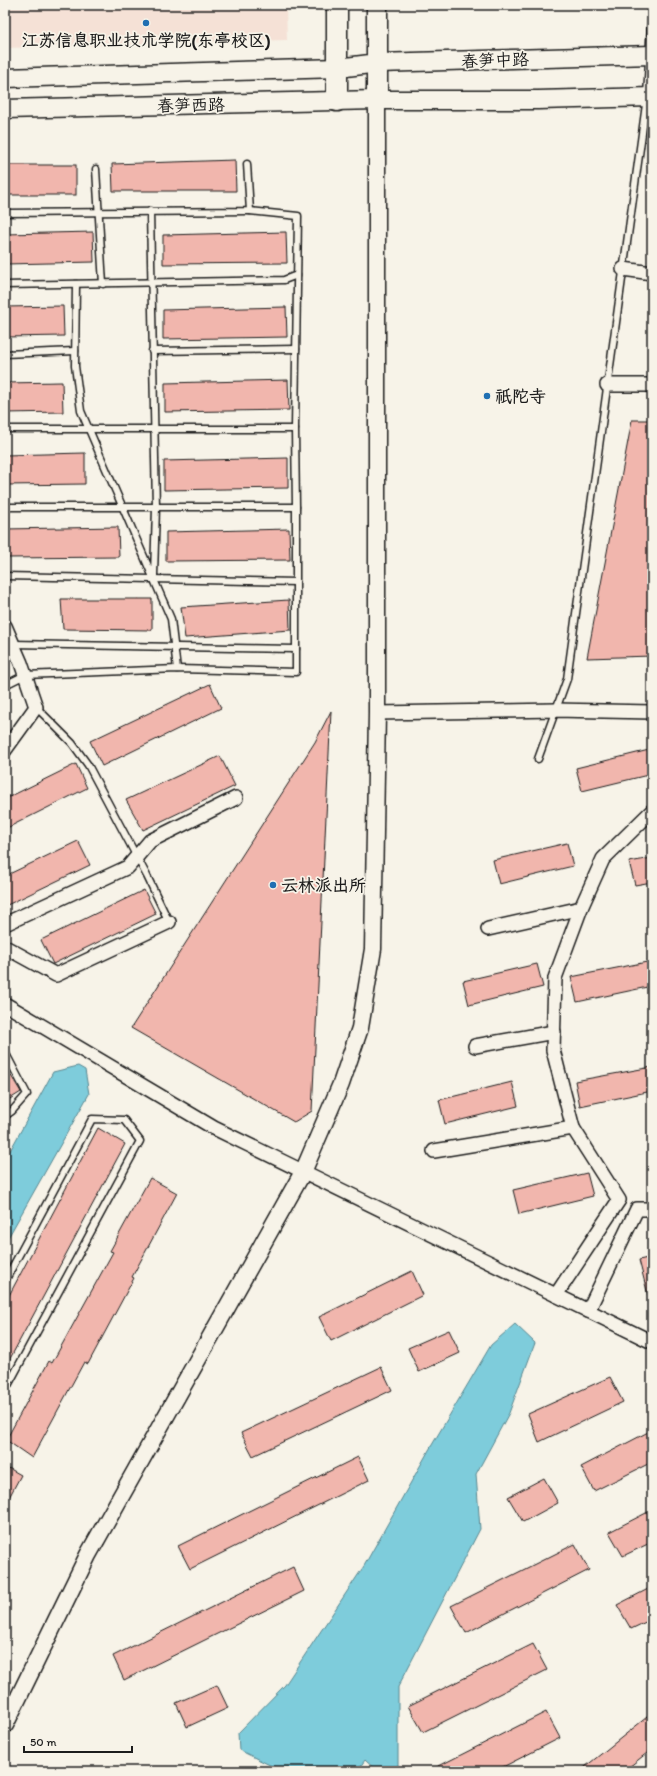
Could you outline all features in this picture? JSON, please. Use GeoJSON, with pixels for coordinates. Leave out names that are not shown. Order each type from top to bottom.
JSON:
{"type":"FeatureCollection","features":[{"type":"Feature","properties":{"kind":"main road"},"geometry":{"type":"LineString","coordinates":[[337,5],[337,101]]}},
{"type":"Feature","properties":{"kind":"main road"},"geometry":{"type":"LineString","coordinates":[[377,5],[377,100],[538,100],[649,97]]}},
{"type":"Feature","properties":{"kind":"main road","name":"春笋中路"},"geometry":{"type":"LineString","coordinates":[[338,68],[378,63],[651,55]]}},
{"type":"Feature","properties":{"kind":"main road","name":"春笋西路"},"geometry":{"type":"LineString","coordinates":[[5,78],[338,68]]}},
{"type":"Feature","properties":{"kind":"main road","name":"春笋西路"},"geometry":{"type":"LineString","coordinates":[[5,109],[377,100]]}},
{"type":"Feature","properties":{"kind":"street"},"geometry":{"type":"LineString","coordinates":[[5,1725],[88,1555],[303,1172],[341,1084],[360,1028],[373,949],[377,712],[377,100]]}},
{"type":"Feature","properties":{"kind":"street"},"geometry":{"type":"LineString","coordinates":[[623,269],[652,273]]}},
{"type":"Feature","properties":{"kind":"street"},"geometry":{"type":"LineString","coordinates":[[607,385],[652,385]]}},
{"type":"Feature","properties":{"kind":"street"},"geometry":{"type":"LineString","coordinates":[[5,626],[36,707],[5,750]]}},
{"type":"Feature","properties":{"kind":"street"},"geometry":{"type":"LineString","coordinates":[[377,712],[556,710],[652,712]]}},
{"type":"Feature","properties":{"kind":"street"},"geometry":{"type":"LineString","coordinates":[[5,924],[128,867],[150,841],[236,798]]}},
{"type":"Feature","properties":{"kind":"street"},"geometry":{"type":"LineString","coordinates":[[556,1295],[619,1200],[573,1128],[553,1050],[555,978],[581,908],[603,859],[652,811]]}},
{"type":"Feature","properties":{"kind":"street"},"geometry":{"type":"LineString","coordinates":[[488,929],[581,908]]}},
{"type":"Feature","properties":{"kind":"street"},"geometry":{"type":"LineString","coordinates":[[5,947],[56,976],[169,922]]}},
{"type":"Feature","properties":{"kind":"street"},"geometry":{"type":"LineString","coordinates":[[5,1004],[214,1128],[652,1342]]}},
{"type":"Feature","properties":{"kind":"street"},"geometry":{"type":"LineString","coordinates":[[475,1046],[554,1032]]}},
{"type":"Feature","properties":{"kind":"street"},"geometry":{"type":"LineString","coordinates":[[434,1151],[573,1128]]}},
{"type":"Feature","properties":{"kind":"street"},"geometry":{"type":"LineString","coordinates":[[588,1311],[636,1209],[652,1209]]}},
{"type":"Feature","properties":{"kind":"lane"},"geometry":{"type":"LineString","coordinates":[[538,759],[566,679],[623,269],[649,97],[652,5]]}},
{"type":"Feature","properties":{"kind":"lane"},"geometry":{"type":"LineString","coordinates":[[247,164],[250,211]]}},
{"type":"Feature","properties":{"kind":"lane"},"geometry":{"type":"LineString","coordinates":[[96,169],[103,284]]}},
{"type":"Feature","properties":{"kind":"lane"},"geometry":{"type":"LineString","coordinates":[[150,211],[156,507],[154,580]]}},
{"type":"Feature","properties":{"kind":"lane"},"geometry":{"type":"LineString","coordinates":[[5,212],[250,211],[298,216],[295,429],[296,672],[177,669],[25,675],[5,685]]}},
{"type":"Feature","properties":{"kind":"lane"},"geometry":{"type":"LineString","coordinates":[[5,285],[284,280],[298,275]]}},
{"type":"Feature","properties":{"kind":"lane"},"geometry":{"type":"LineString","coordinates":[[76,284],[75,366],[81,411],[171,619],[177,669]]}},
{"type":"Feature","properties":{"kind":"lane"},"geometry":{"type":"LineString","coordinates":[[152,351],[296,349]]}},
{"type":"Feature","properties":{"kind":"lane"},"geometry":{"type":"LineString","coordinates":[[5,354],[75,351]]}},
{"type":"Feature","properties":{"kind":"lane"},"geometry":{"type":"LineString","coordinates":[[5,429],[295,429]]}},
{"type":"Feature","properties":{"kind":"lane"},"geometry":{"type":"LineString","coordinates":[[5,507],[296,507]]}},
{"type":"Feature","properties":{"kind":"lane"},"geometry":{"type":"LineString","coordinates":[[5,576],[296,582]]}},
{"type":"Feature","properties":{"kind":"lane"},"geometry":{"type":"LineString","coordinates":[[13,644],[296,649]]}},
{"type":"Feature","properties":{"kind":"lane"},"geometry":{"type":"LineString","coordinates":[[36,707],[72,744],[88,764],[137,856],[169,922]]}},
{"type":"Feature","properties":{"kind":"lane"},"geometry":{"type":"LineString","coordinates":[[5,1052],[26,1094],[12,1111],[5,1116]]}},
{"type":"Feature","properties":{"kind":"lane"},"geometry":{"type":"LineString","coordinates":[[5,1281],[92,1119],[124,1120],[140,1141],[5,1391]]}},
{"type":"Feature","properties":{"kind":"shaded area","name":"江苏信息职业技术学院(东亭校区)"},"geometry":{"type":"Polygon","coordinates":[[[5,5],[286,5],[287,40],[5,48],[5,5]]]}},
{"type":"Feature","properties":{"kind":"water"},"geometry":{"type":"Polygon","coordinates":[[[78,1066],[85,1070],[89,1094],[5,1243],[5,1160],[53,1072],[78,1066]]]}},
{"type":"Feature","properties":{"kind":"water"},"geometry":{"type":"Polygon","coordinates":[[[515,1324],[535,1343],[509,1413],[476,1474],[480,1529],[398,1687],[398,1771],[377,1771],[365,1760],[357,1771],[282,1771],[239,1750],[238,1733],[285,1685],[364,1566],[429,1450],[491,1345],[515,1324]]]}},
{"type":"Feature","properties":{"kind":"building"},"geometry":{"type":"Polygon","coordinates":[[[235,160],[236,191],[113,191],[112,164],[235,160]]]}},
{"type":"Feature","properties":{"kind":"building"},"geometry":{"type":"Polygon","coordinates":[[[5,165],[76,165],[76,195],[5,195],[5,165]]]}},
{"type":"Feature","properties":{"kind":"building"},"geometry":{"type":"Polygon","coordinates":[[[93,232],[94,262],[5,264],[5,234],[93,232]]]}},
{"type":"Feature","properties":{"kind":"building"},"geometry":{"type":"Polygon","coordinates":[[[286,232],[287,263],[163,264],[163,235],[286,232]]]}},
{"type":"Feature","properties":{"kind":"building"},"geometry":{"type":"Polygon","coordinates":[[[63,306],[64,336],[5,337],[5,307],[63,306]]]}},
{"type":"Feature","properties":{"kind":"building"},"geometry":{"type":"Polygon","coordinates":[[[286,307],[287,337],[163,339],[163,310],[286,307]]]}},
{"type":"Feature","properties":{"kind":"building"},"geometry":{"type":"Polygon","coordinates":[[[288,380],[289,410],[165,412],[165,383],[288,380]]]}},
{"type":"Feature","properties":{"kind":"building"},"geometry":{"type":"Polygon","coordinates":[[[62,382],[63,412],[5,413],[5,383],[62,382]]]}},
{"type":"Feature","properties":{"kind":"building"},"geometry":{"type":"Polygon","coordinates":[[[632,420],[652,420],[652,656],[587,658],[632,420]]]}},
{"type":"Feature","properties":{"kind":"building"},"geometry":{"type":"Polygon","coordinates":[[[85,453],[85,484],[5,485],[5,455],[85,453]]]}},
{"type":"Feature","properties":{"kind":"building"},"geometry":{"type":"Polygon","coordinates":[[[288,458],[288,488],[164,490],[164,461],[288,458]]]}},
{"type":"Feature","properties":{"kind":"building"},"geometry":{"type":"Polygon","coordinates":[[[118,527],[119,557],[5,558],[5,529],[118,527]]]}},
{"type":"Feature","properties":{"kind":"building"},"geometry":{"type":"Polygon","coordinates":[[[289,529],[290,560],[166,561],[166,532],[289,529]]]}},
{"type":"Feature","properties":{"kind":"building"},"geometry":{"type":"Polygon","coordinates":[[[61,599],[152,599],[152,630],[63,629],[61,599]]]}},
{"type":"Feature","properties":{"kind":"building"},"geometry":{"type":"Polygon","coordinates":[[[289,600],[290,630],[185,638],[181,607],[289,600]]]}},
{"type":"Feature","properties":{"kind":"building"},"geometry":{"type":"Polygon","coordinates":[[[210,684],[221,708],[102,766],[90,741],[210,684]]]}},
{"type":"Feature","properties":{"kind":"building","name":"云林派出所"},"geometry":{"type":"Polygon","coordinates":[[[331,711],[312,1111],[294,1122],[131,1028],[315,742],[331,711]]]}},
{"type":"Feature","properties":{"kind":"building"},"geometry":{"type":"Polygon","coordinates":[[[649,750],[652,759],[652,774],[582,791],[576,768],[649,750]]]}},
{"type":"Feature","properties":{"kind":"building"},"geometry":{"type":"Polygon","coordinates":[[[220,756],[235,786],[143,830],[126,800],[220,756]]]}},
{"type":"Feature","properties":{"kind":"building"},"geometry":{"type":"Polygon","coordinates":[[[76,764],[87,788],[5,829],[5,799],[76,764]]]}},
{"type":"Feature","properties":{"kind":"building"},"geometry":{"type":"Polygon","coordinates":[[[78,841],[90,865],[5,906],[5,876],[78,841]]]}},
{"type":"Feature","properties":{"kind":"building"},"geometry":{"type":"Polygon","coordinates":[[[567,843],[573,866],[499,884],[493,860],[567,843]]]}},
{"type":"Feature","properties":{"kind":"building"},"geometry":{"type":"Polygon","coordinates":[[[652,858],[652,882],[635,885],[629,862],[652,858]]]}},
{"type":"Feature","properties":{"kind":"building"},"geometry":{"type":"Polygon","coordinates":[[[144,890],[156,914],[53,964],[41,940],[144,890]]]}},
{"type":"Feature","properties":{"kind":"building"},"geometry":{"type":"Polygon","coordinates":[[[652,961],[652,986],[577,1002],[571,977],[652,961]]]}},
{"type":"Feature","properties":{"kind":"building"},"geometry":{"type":"Polygon","coordinates":[[[537,964],[543,987],[469,1005],[463,981],[537,964]]]}},
{"type":"Feature","properties":{"kind":"building"},"geometry":{"type":"Polygon","coordinates":[[[5,1066],[21,1092],[5,1102],[5,1066]]]}},
{"type":"Feature","properties":{"kind":"building"},"geometry":{"type":"Polygon","coordinates":[[[652,1067],[652,1091],[580,1106],[575,1081],[652,1067]]]}},
{"type":"Feature","properties":{"kind":"building"},"geometry":{"type":"Polygon","coordinates":[[[512,1082],[518,1106],[445,1124],[439,1100],[512,1082]]]}},
{"type":"Feature","properties":{"kind":"building"},"geometry":{"type":"Polygon","coordinates":[[[98,1128],[125,1144],[5,1368],[5,1303],[98,1128]]]}},
{"type":"Feature","properties":{"kind":"building"},"geometry":{"type":"Polygon","coordinates":[[[587,1173],[593,1196],[519,1214],[513,1190],[587,1173]]]}},
{"type":"Feature","properties":{"kind":"building"},"geometry":{"type":"Polygon","coordinates":[[[150,1178],[177,1193],[88,1364],[84,1362],[32,1458],[6,1440],[49,1361],[52,1363],[113,1252],[110,1251],[150,1178]]]}},
{"type":"Feature","properties":{"kind":"building"},"geometry":{"type":"Polygon","coordinates":[[[652,1257],[652,1295],[648,1295],[639,1260],[652,1257]]]}},
{"type":"Feature","properties":{"kind":"building"},"geometry":{"type":"Polygon","coordinates":[[[412,1271],[423,1295],[331,1341],[319,1317],[412,1271]]]}},
{"type":"Feature","properties":{"kind":"building"},"geometry":{"type":"Polygon","coordinates":[[[449,1330],[460,1353],[419,1372],[408,1348],[449,1330]]]}},
{"type":"Feature","properties":{"kind":"building"},"geometry":{"type":"Polygon","coordinates":[[[381,1367],[392,1390],[253,1456],[241,1433],[381,1367]]]}},
{"type":"Feature","properties":{"kind":"building"},"geometry":{"type":"Polygon","coordinates":[[[610,1377],[623,1402],[539,1442],[528,1414],[610,1377]]]}},
{"type":"Feature","properties":{"kind":"building"},"geometry":{"type":"Polygon","coordinates":[[[652,1430],[652,1462],[594,1491],[581,1467],[652,1430]]]}},
{"type":"Feature","properties":{"kind":"building"},"geometry":{"type":"Polygon","coordinates":[[[358,1457],[369,1480],[190,1569],[178,1546],[358,1457]]]}},
{"type":"Feature","properties":{"kind":"building"},"geometry":{"type":"Polygon","coordinates":[[[5,1466],[21,1475],[5,1505],[5,1466]]]}},
{"type":"Feature","properties":{"kind":"building"},"geometry":{"type":"Polygon","coordinates":[[[544,1478],[558,1503],[523,1522],[508,1497],[544,1478]]]}},
{"type":"Feature","properties":{"kind":"building"},"geometry":{"type":"Polygon","coordinates":[[[652,1510],[652,1542],[623,1556],[609,1532],[652,1510]]]}},
{"type":"Feature","properties":{"kind":"building"},"geometry":{"type":"Polygon","coordinates":[[[575,1544],[589,1570],[466,1633],[451,1606],[575,1544]]]}},
{"type":"Feature","properties":{"kind":"building"},"geometry":{"type":"Polygon","coordinates":[[[293,1567],[304,1591],[124,1680],[113,1656],[293,1567]]]}},
{"type":"Feature","properties":{"kind":"building"},"geometry":{"type":"Polygon","coordinates":[[[652,1587],[652,1619],[631,1629],[617,1605],[652,1587]]]}},
{"type":"Feature","properties":{"kind":"building"},"geometry":{"type":"Polygon","coordinates":[[[533,1644],[547,1670],[423,1732],[408,1706],[533,1644]]]}},
{"type":"Feature","properties":{"kind":"building"},"geometry":{"type":"Polygon","coordinates":[[[217,1685],[228,1708],[187,1727],[176,1703],[217,1685]]]}},
{"type":"Feature","properties":{"kind":"building"},"geometry":{"type":"Polygon","coordinates":[[[546,1712],[560,1738],[495,1771],[429,1771],[546,1712]]]}},
{"type":"Feature","properties":{"kind":"building"},"geometry":{"type":"Polygon","coordinates":[[[652,1713],[652,1749],[624,1771],[580,1771],[652,1713]]]}},
{"type":"Feature","properties":{"kind":"place","name":"江苏信息职业技术学院(东亭校区)"},"geometry":{"type":"Point","coordinates":[146,23]}},
{"type":"Feature","properties":{"kind":"place","name":"祇陀寺"},"geometry":{"type":"Point","coordinates":[487,396]}},
{"type":"Feature","properties":{"kind":"place","name":"云林派出所"},"geometry":{"type":"Point","coordinates":[273,885]}}]}
